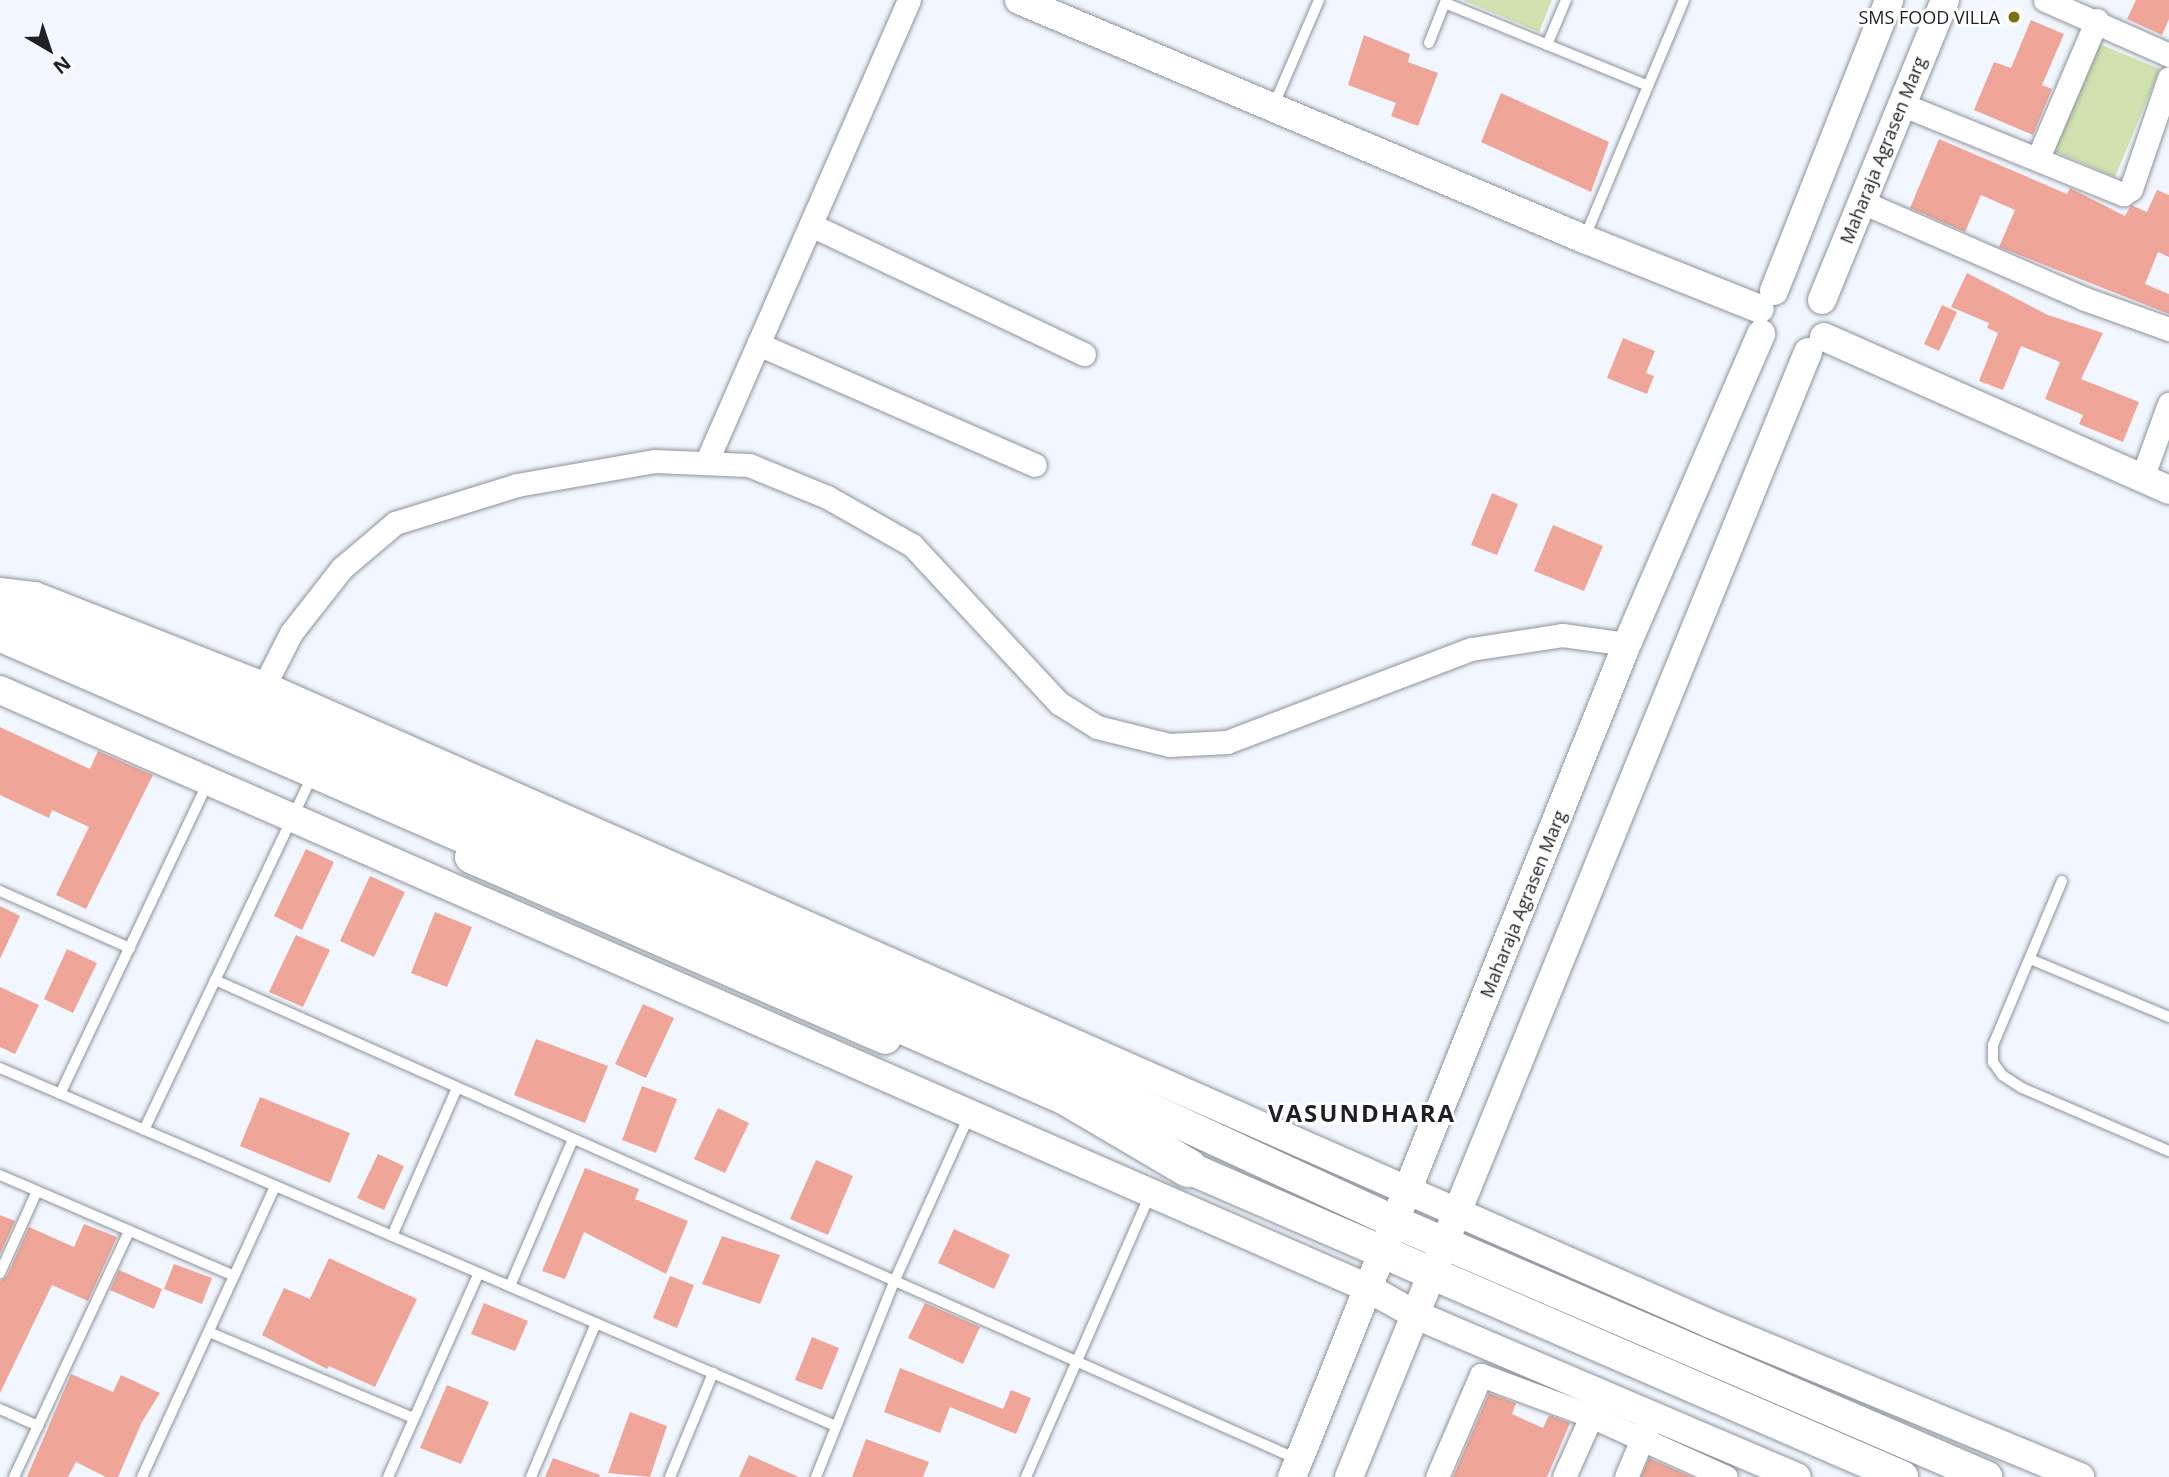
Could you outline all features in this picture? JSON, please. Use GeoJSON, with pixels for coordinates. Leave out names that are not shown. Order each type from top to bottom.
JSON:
{"type":"FeatureCollection","features":[{"type":"Feature","properties":{"kind":"highway"},"geometry":{"type":"LineString","coordinates":[[0,632],[1066,1096],[1188,1168]]}},
{"type":"Feature","properties":{"kind":"main road"},"geometry":{"type":"LineString","coordinates":[[0,607],[630,870],[1389,1237],[1432,1272],[1902,1477]]}},
{"type":"Feature","properties":{"kind":"main road"},"geometry":{"type":"LineString","coordinates":[[0,649],[309,783],[600,916],[1188,1168],[1389,1237],[1443,1243],[1986,1477]]}},
{"type":"Feature","properties":{"kind":"street"},"geometry":{"type":"LineString","coordinates":[[706,463],[909,0]]}},
{"type":"Feature","properties":{"kind":"street"},"geometry":{"type":"LineString","coordinates":[[1019,0],[1584,239],[1765,311]]}},
{"type":"Feature","properties":{"kind":"street","name":"Maharaja Agrasen Marg"},"geometry":{"type":"LineString","coordinates":[[1295,1468],[1889,0]]}},
{"type":"Feature","properties":{"kind":"street","name":"Maharaja Agrasen Marg"},"geometry":{"type":"LineString","coordinates":[[1822,300],[1945,0]]}},
{"type":"Feature","properties":{"kind":"street"},"geometry":{"type":"LineString","coordinates":[[2045,0],[2097,20],[2169,55]]}},
{"type":"Feature","properties":{"kind":"street"},"geometry":{"type":"LineString","coordinates":[[2038,158],[2097,20]]}},
{"type":"Feature","properties":{"kind":"street"},"geometry":{"type":"LineString","coordinates":[[1902,104],[2128,193],[2169,78]]}},
{"type":"Feature","properties":{"kind":"street"},"geometry":{"type":"LineString","coordinates":[[1863,202],[2085,299],[2169,329]]}},
{"type":"Feature","properties":{"kind":"street"},"geometry":{"type":"LineString","coordinates":[[811,225],[1084,354]]}},
{"type":"Feature","properties":{"kind":"street"},"geometry":{"type":"LineString","coordinates":[[1349,1477],[1456,1211],[1828,316],[1822,300],[1797,285],[1765,311]]}},
{"type":"Feature","properties":{"kind":"street"},"geometry":{"type":"LineString","coordinates":[[1765,311],[1776,351],[1816,345],[2169,490]]}},
{"type":"Feature","properties":{"kind":"street"},"geometry":{"type":"LineString","coordinates":[[758,344],[1034,465]]}},
{"type":"Feature","properties":{"kind":"street"},"geometry":{"type":"LineString","coordinates":[[2142,478],[2169,404]]}},
{"type":"Feature","properties":{"kind":"street"},"geometry":{"type":"LineString","coordinates":[[264,686],[291,633],[342,568],[395,523],[517,485],[654,461],[749,465],[827,497],[912,545],[1059,703],[1097,727],[1169,745],[1227,743],[1472,649],[1562,635],[1627,644]]}},
{"type":"Feature","properties":{"kind":"street"},"geometry":{"type":"LineString","coordinates":[[0,592],[35,596],[264,686],[1708,1323],[2080,1477]]}},
{"type":"Feature","properties":{"kind":"street"},"geometry":{"type":"LineString","coordinates":[[0,690],[1368,1288],[1596,1405],[1647,1428],[1793,1476]]}},
{"type":"Feature","properties":{"kind":"street"},"geometry":{"type":"LineString","coordinates":[[1437,1477],[1481,1375],[1596,1405]]}},
{"type":"Feature","properties":{"kind":"street"},"geometry":{"type":"LineString","coordinates":[[1564,1477],[1596,1405]]}},
{"type":"Feature","properties":{"kind":"street"},"geometry":{"type":"LineString","coordinates":[[1626,1477],[1647,1428]]}},
{"type":"Feature","properties":{"kind":"street"},"geometry":{"type":"LineString","coordinates":[[1647,1428],[1726,1477]]}},
{"type":"Feature","properties":{"kind":"lane"},"geometry":{"type":"LineString","coordinates":[[1273,108],[1319,0]]}},
{"type":"Feature","properties":{"kind":"lane"},"geometry":{"type":"LineString","coordinates":[[1547,45],[1566,0]]}},
{"type":"Feature","properties":{"kind":"lane"},"geometry":{"type":"LineString","coordinates":[[1584,239],[1684,0]]}},
{"type":"Feature","properties":{"kind":"lane"},"geometry":{"type":"LineString","coordinates":[[1429,43],[1446,1],[1648,86]]}},
{"type":"Feature","properties":{"kind":"lane"},"geometry":{"type":"LineString","coordinates":[[60,1094],[209,781]]}},
{"type":"Feature","properties":{"kind":"lane"},"geometry":{"type":"LineString","coordinates":[[144,1130],[309,783]]}},
{"type":"Feature","properties":{"kind":"lane"},"geometry":{"type":"LineString","coordinates":[[2062,881],[1993,1045],[1993,1062],[2002,1075],[2022,1088],[2169,1152]]}},
{"type":"Feature","properties":{"kind":"lane"},"geometry":{"type":"LineString","coordinates":[[0,891],[130,948]]}},
{"type":"Feature","properties":{"kind":"lane"},"geometry":{"type":"LineString","coordinates":[[2030,959],[2169,1017]]}},
{"type":"Feature","properties":{"kind":"lane"},"geometry":{"type":"LineString","coordinates":[[215,980],[1074,1361],[1295,1468]]}},
{"type":"Feature","properties":{"kind":"lane"},"geometry":{"type":"LineString","coordinates":[[0,1068],[836,1426]]}},
{"type":"Feature","properties":{"kind":"lane"},"geometry":{"type":"LineString","coordinates":[[393,1236],[457,1088]]}},
{"type":"Feature","properties":{"kind":"lane"},"geometry":{"type":"LineString","coordinates":[[816,1477],[894,1282],[970,1114]]}},
{"type":"Feature","properties":{"kind":"lane"},"geometry":{"type":"LineString","coordinates":[[510,1286],[573,1139]]}},
{"type":"Feature","properties":{"kind":"lane"},"geometry":{"type":"LineString","coordinates":[[0,1175],[234,1276]]}},
{"type":"Feature","properties":{"kind":"lane"},"geometry":{"type":"LineString","coordinates":[[142,1477],[275,1186]]}},
{"type":"Feature","properties":{"kind":"lane"},"geometry":{"type":"LineString","coordinates":[[0,1273],[37,1191]]}},
{"type":"Feature","properties":{"kind":"lane"},"geometry":{"type":"LineString","coordinates":[[1026,1477],[1074,1361],[1151,1193]]}},
{"type":"Feature","properties":{"kind":"lane"},"geometry":{"type":"LineString","coordinates":[[15,1477],[129,1231]]}},
{"type":"Feature","properties":{"kind":"lane"},"geometry":{"type":"LineString","coordinates":[[387,1477],[479,1273]]}},
{"type":"Feature","properties":{"kind":"lane"},"geometry":{"type":"LineString","coordinates":[[531,1477],[596,1323]]}},
{"type":"Feature","properties":{"kind":"lane"},"geometry":{"type":"LineString","coordinates":[[209,1332],[414,1418]]}},
{"type":"Feature","properties":{"kind":"lane"},"geometry":{"type":"LineString","coordinates":[[670,1477],[713,1373]]}},
{"type":"Feature","properties":{"kind":"lane"},"geometry":{"type":"LineString","coordinates":[[0,1409],[38,1426]]}},
{"type":"Feature","properties":{"kind":"green space"},"geometry":{"type":"Polygon","coordinates":[[[1463,0],[1552,0],[1539,32],[1463,0]]]}},
{"type":"Feature","properties":{"kind":"green space"},"geometry":{"type":"Polygon","coordinates":[[[2092,41],[2160,69],[2115,177],[2047,148],[2092,41]]]}},
{"type":"Feature","properties":{"kind":"building"},"geometry":{"type":"Polygon","coordinates":[[[2136,0],[2169,0],[2169,19],[2162,35],[2127,19],[2136,0]]]}},
{"type":"Feature","properties":{"kind":"building"},"geometry":{"type":"Polygon","coordinates":[[[2031,20],[2064,34],[2042,85],[2052,89],[2033,135],[1974,110],[1994,62],[2011,68],[2031,20]]]}},
{"type":"Feature","properties":{"kind":"building"},"geometry":{"type":"Polygon","coordinates":[[[1364,35],[1410,54],[1408,62],[1438,73],[1418,126],[1391,116],[1396,103],[1348,85],[1364,35]]]}},
{"type":"Feature","properties":{"kind":"building"},"geometry":{"type":"Polygon","coordinates":[[[1501,93],[1609,142],[1591,192],[1481,142],[1501,93]]]}},
{"type":"Feature","properties":{"kind":"building"},"geometry":{"type":"Polygon","coordinates":[[[1939,139],[2067,194],[2070,188],[2125,216],[2131,205],[2147,212],[2157,190],[2169,195],[2169,257],[2158,252],[2145,284],[2169,294],[2169,314],[1999,247],[2015,210],[1981,195],[1965,232],[1910,208],[1939,139]]]}},
{"type":"Feature","properties":{"kind":"building"},"geometry":{"type":"Polygon","coordinates":[[[1967,273],[2048,315],[2103,333],[2081,379],[2139,402],[2123,442],[2079,424],[2083,415],[2045,399],[2060,362],[2021,346],[2003,390],[1979,381],[1998,333],[1987,328],[1989,323],[1951,307],[1967,273]]]}},
{"type":"Feature","properties":{"kind":"building"},"geometry":{"type":"Polygon","coordinates":[[[1942,305],[1957,312],[1939,351],[1924,344],[1942,305]]]}},
{"type":"Feature","properties":{"kind":"building"},"geometry":{"type":"Polygon","coordinates":[[[1623,338],[1655,351],[1646,373],[1654,376],[1647,394],[1607,378],[1623,338]]]}},
{"type":"Feature","properties":{"kind":"building"},"geometry":{"type":"Polygon","coordinates":[[[1492,493],[1518,504],[1497,555],[1471,545],[1492,493]]]}},
{"type":"Feature","properties":{"kind":"building"},"geometry":{"type":"Polygon","coordinates":[[[1553,525],[1603,546],[1584,591],[1534,571],[1553,525]]]}},
{"type":"Feature","properties":{"kind":"building"},"geometry":{"type":"Polygon","coordinates":[[[0,727],[90,769],[98,751],[153,775],[86,909],[56,895],[89,827],[52,810],[49,818],[0,795],[0,727]]]}},
{"type":"Feature","properties":{"kind":"building"},"geometry":{"type":"Polygon","coordinates":[[[306,849],[334,862],[302,930],[274,916],[306,849]]]}},
{"type":"Feature","properties":{"kind":"building"},"geometry":{"type":"Polygon","coordinates":[[[370,876],[405,892],[374,957],[340,941],[370,876]]]}},
{"type":"Feature","properties":{"kind":"building"},"geometry":{"type":"Polygon","coordinates":[[[0,906],[20,916],[0,959],[0,906]]]}},
{"type":"Feature","properties":{"kind":"building"},"geometry":{"type":"Polygon","coordinates":[[[435,912],[472,927],[447,987],[411,973],[435,912]]]}},
{"type":"Feature","properties":{"kind":"building"},"geometry":{"type":"Polygon","coordinates":[[[296,935],[330,950],[303,1007],[269,992],[296,935]]]}},
{"type":"Feature","properties":{"kind":"building"},"geometry":{"type":"Polygon","coordinates":[[[67,949],[97,963],[73,1013],[44,999],[67,949]]]}},
{"type":"Feature","properties":{"kind":"building"},"geometry":{"type":"Polygon","coordinates":[[[0,987],[39,1005],[15,1054],[0,1047],[0,987]]]}},
{"type":"Feature","properties":{"kind":"building"},"geometry":{"type":"Polygon","coordinates":[[[643,1004],[674,1018],[646,1078],[615,1064],[643,1004]]]}},
{"type":"Feature","properties":{"kind":"building"},"geometry":{"type":"Polygon","coordinates":[[[536,1039],[608,1066],[585,1123],[514,1095],[536,1039]]]}},
{"type":"Feature","properties":{"kind":"building"},"geometry":{"type":"Polygon","coordinates":[[[642,1086],[677,1099],[656,1153],[622,1140],[642,1086]]]}},
{"type":"Feature","properties":{"kind":"building"},"geometry":{"type":"Polygon","coordinates":[[[260,1097],[350,1133],[330,1183],[240,1146],[260,1097]]]}},
{"type":"Feature","properties":{"kind":"building"},"geometry":{"type":"Polygon","coordinates":[[[718,1108],[749,1123],[725,1173],[694,1159],[718,1108]]]}},
{"type":"Feature","properties":{"kind":"building"},"geometry":{"type":"Polygon","coordinates":[[[378,1154],[404,1166],[384,1210],[357,1198],[378,1154]]]}},
{"type":"Feature","properties":{"kind":"building"},"geometry":{"type":"Polygon","coordinates":[[[816,1160],[853,1176],[828,1235],[790,1219],[816,1160]]]}},
{"type":"Feature","properties":{"kind":"building"},"geometry":{"type":"Polygon","coordinates":[[[585,1168],[639,1189],[635,1199],[688,1221],[666,1274],[584,1232],[565,1279],[542,1271],[585,1168]]]}},
{"type":"Feature","properties":{"kind":"building"},"geometry":{"type":"Polygon","coordinates":[[[0,1215],[15,1221],[0,1254],[0,1215]]]}},
{"type":"Feature","properties":{"kind":"building"},"geometry":{"type":"Polygon","coordinates":[[[84,1224],[117,1237],[88,1301],[52,1285],[0,1393],[0,1281],[7,1276],[29,1227],[74,1247],[84,1224]]]}},
{"type":"Feature","properties":{"kind":"building"},"geometry":{"type":"Polygon","coordinates":[[[954,1229],[1010,1255],[994,1289],[938,1263],[954,1229]]]}},
{"type":"Feature","properties":{"kind":"building"},"geometry":{"type":"Polygon","coordinates":[[[722,1236],[780,1255],[760,1304],[702,1284],[722,1236]]]}},
{"type":"Feature","properties":{"kind":"building"},"geometry":{"type":"Polygon","coordinates":[[[329,1258],[417,1299],[375,1387],[329,1366],[327,1369],[262,1335],[284,1288],[310,1299],[329,1258]]]}},
{"type":"Feature","properties":{"kind":"building"},"geometry":{"type":"Polygon","coordinates":[[[174,1264],[212,1278],[202,1304],[164,1289],[174,1264]]]}},
{"type":"Feature","properties":{"kind":"building"},"geometry":{"type":"Polygon","coordinates":[[[119,1270],[162,1289],[154,1309],[110,1290],[119,1270]]]}},
{"type":"Feature","properties":{"kind":"building"},"geometry":{"type":"Polygon","coordinates":[[[670,1276],[694,1285],[677,1328],[653,1318],[670,1276]]]}},
{"type":"Feature","properties":{"kind":"building"},"geometry":{"type":"Polygon","coordinates":[[[484,1303],[528,1321],[515,1351],[471,1334],[484,1303]]]}},
{"type":"Feature","properties":{"kind":"building"},"geometry":{"type":"Polygon","coordinates":[[[925,1303],[980,1327],[963,1364],[908,1338],[925,1303]]]}},
{"type":"Feature","properties":{"kind":"building"},"geometry":{"type":"Polygon","coordinates":[[[812,1337],[839,1348],[822,1390],[795,1380],[812,1337]]]}},
{"type":"Feature","properties":{"kind":"building"},"geometry":{"type":"Polygon","coordinates":[[[900,1368],[1003,1409],[1011,1390],[1031,1398],[1016,1434],[950,1407],[940,1433],[884,1412],[900,1368]]]}},
{"type":"Feature","properties":{"kind":"building"},"geometry":{"type":"Polygon","coordinates":[[[71,1374],[113,1392],[121,1375],[160,1393],[142,1422],[118,1477],[106,1477],[76,1462],[68,1477],[27,1477],[71,1374]]]}},
{"type":"Feature","properties":{"kind":"building"},"geometry":{"type":"Polygon","coordinates":[[[447,1385],[489,1402],[461,1464],[420,1448],[447,1385]]]}},
{"type":"Feature","properties":{"kind":"building"},"geometry":{"type":"Polygon","coordinates":[[[1489,1393],[1516,1403],[1512,1414],[1543,1428],[1549,1415],[1570,1423],[1547,1477],[1453,1477],[1489,1393]]]}},
{"type":"Feature","properties":{"kind":"building"},"geometry":{"type":"Polygon","coordinates":[[[630,1412],[667,1426],[650,1477],[608,1473],[630,1412]]]}},
{"type":"Feature","properties":{"kind":"building"},"geometry":{"type":"Polygon","coordinates":[[[866,1439],[929,1462],[923,1477],[852,1477],[866,1439]]]}},
{"type":"Feature","properties":{"kind":"building"},"geometry":{"type":"Polygon","coordinates":[[[749,1455],[799,1477],[739,1477],[749,1455]]]}},
{"type":"Feature","properties":{"kind":"building"},"geometry":{"type":"Polygon","coordinates":[[[553,1458],[600,1475],[545,1477],[553,1458]]]}},
{"type":"Feature","properties":{"kind":"building"},"geometry":{"type":"Polygon","coordinates":[[[1649,1458],[1692,1477],[1641,1477],[1649,1458]]]}},
{"type":"Feature","properties":{"kind":"place","name":"SMS FOOD VILLA"},"geometry":{"type":"Point","coordinates":[2014,17]}},
{"type":"Feature","properties":{"kind":"district","name":"VASUNDHARA"},"geometry":{"type":"Point","coordinates":[1362,1113]}}]}
